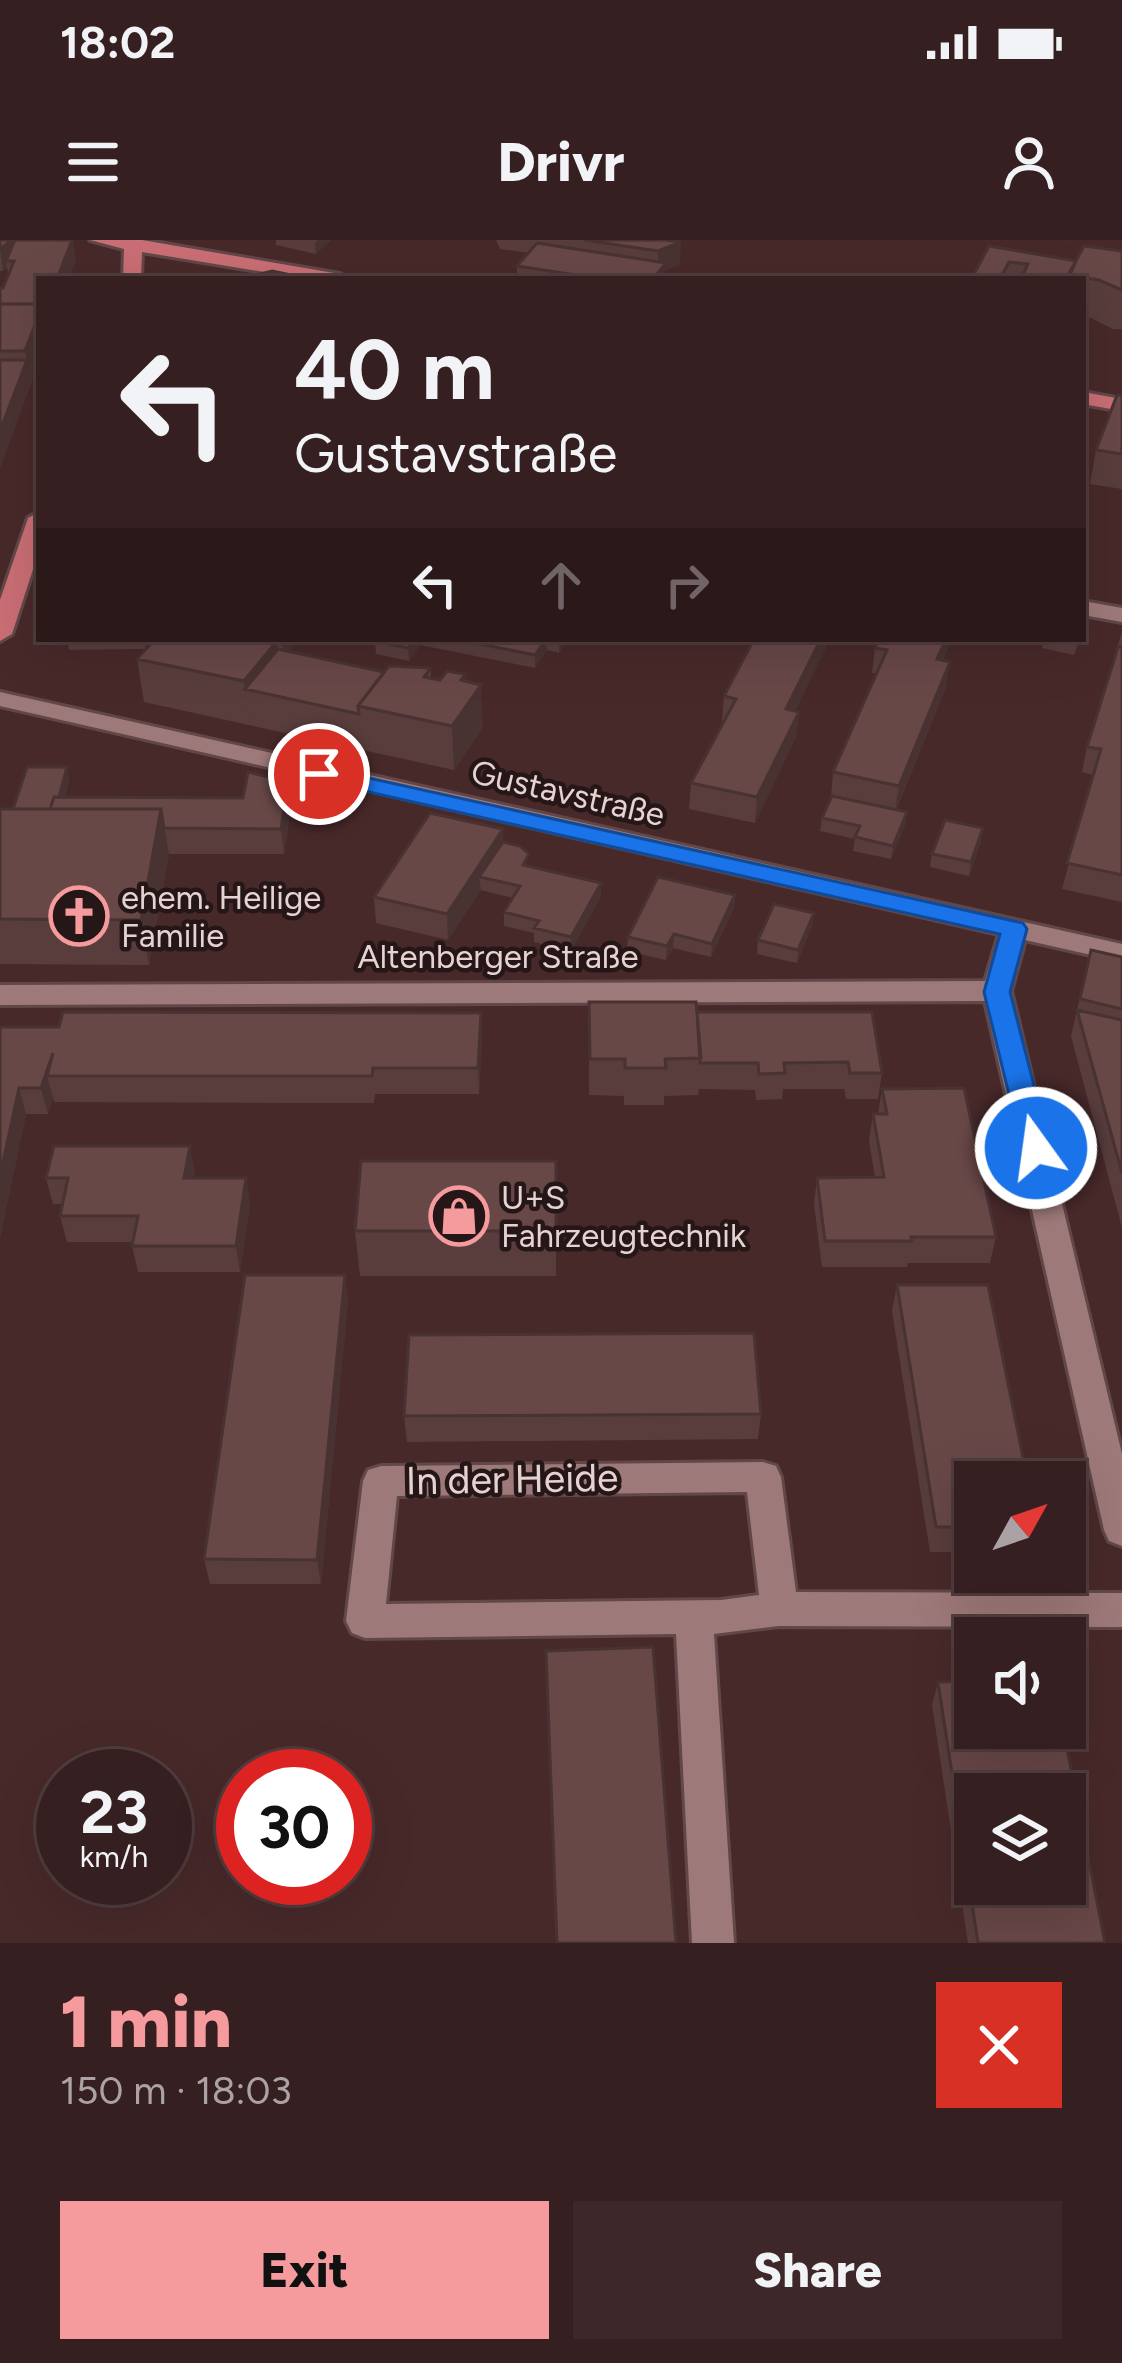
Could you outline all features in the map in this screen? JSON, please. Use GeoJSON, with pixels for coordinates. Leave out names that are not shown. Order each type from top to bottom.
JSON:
{"type":"FeatureCollection","features":[{"type":"Feature","properties":{"kind":"main road"},"geometry":{"type":"LineString","coordinates":[[99,240],[323,276]]}},
{"type":"Feature","properties":{"kind":"main road"},"geometry":{"type":"LineString","coordinates":[[132,276],[133,243]]}},
{"type":"Feature","properties":{"kind":"main road"},"geometry":{"type":"LineString","coordinates":[[1086,399],[1122,405]]}},
{"type":"Feature","properties":{"kind":"main road"},"geometry":{"type":"LineString","coordinates":[[0,634],[36,527]]}},
{"type":"Feature","properties":{"kind":"street"},"geometry":{"type":"LineString","coordinates":[[1086,609],[1122,615]]}},
{"type":"Feature","properties":{"kind":"street","name":"Gustavstraße"},"geometry":{"type":"LineString","coordinates":[[0,699],[1122,953]]}},
{"type":"Feature","properties":{"kind":"street"},"geometry":{"type":"LineString","coordinates":[[1014,929],[997,992],[1122,1530]]}},
{"type":"Feature","properties":{"kind":"street","name":"Altenberger Straße"},"geometry":{"type":"LineString","coordinates":[[0,995],[997,992]]}},
{"type":"Feature","properties":{"kind":"street","name":"In der Heide"},"geometry":{"type":"LineString","coordinates":[[779,1609],[763,1477],[381,1481],[365,1621],[694,1618],[779,1609],[1122,1610]]}},
{"type":"Feature","properties":{"kind":"street"},"geometry":{"type":"LineString","coordinates":[[694,1618],[713,1943]]}},
{"type":"Feature","properties":{"kind":"building"},"geometry":{"type":"Polygon","coordinates":[[[15,240],[72,240],[58,276],[36,276],[36,304],[0,304],[0,288],[14,261],[6,261],[15,240]]]}},
{"type":"Feature","properties":{"kind":"building"},"geometry":{"type":"Polygon","coordinates":[[[584,240],[665,240],[681,242],[658,251],[584,240]]]}},
{"type":"Feature","properties":{"kind":"building"},"geometry":{"type":"Polygon","coordinates":[[[537,243],[666,263],[655,276],[582,276],[517,266],[537,243]]]}},
{"type":"Feature","properties":{"kind":"building"},"geometry":{"type":"Polygon","coordinates":[[[989,246],[1076,261],[1069,276],[1022,276],[1028,264],[1009,262],[1002,276],[973,276],[989,246]]]}},
{"type":"Feature","properties":{"kind":"building"},"geometry":{"type":"Polygon","coordinates":[[[1084,246],[1122,251],[1122,290],[1086,276],[1068,275],[1084,246]]]}},
{"type":"Feature","properties":{"kind":"building"},"geometry":{"type":"Polygon","coordinates":[[[272,271],[296,276],[252,276],[272,271]]]}},
{"type":"Feature","properties":{"kind":"building"},"geometry":{"type":"Polygon","coordinates":[[[0,304],[36,304],[36,322],[25,351],[0,351],[0,304]]]}},
{"type":"Feature","properties":{"kind":"building"},"geometry":{"type":"Polygon","coordinates":[[[0,360],[27,360],[0,431],[0,360]]]}},
{"type":"Feature","properties":{"kind":"building"},"geometry":{"type":"Polygon","coordinates":[[[1117,395],[1122,395],[1122,454],[1096,450],[1117,395]]]}},
{"type":"Feature","properties":{"kind":"building"},"geometry":{"type":"Polygon","coordinates":[[[152,642],[276,642],[244,681],[137,659],[152,642]]]}},
{"type":"Feature","properties":{"kind":"building"},"geometry":{"type":"Polygon","coordinates":[[[380,642],[412,642],[408,648],[380,642]]]}},
{"type":"Feature","properties":{"kind":"building"},"geometry":{"type":"Polygon","coordinates":[[[470,642],[544,642],[535,655],[470,642]]]}},
{"type":"Feature","properties":{"kind":"building"},"geometry":{"type":"Polygon","coordinates":[[[752,642],[820,642],[786,709],[799,712],[757,797],[691,783],[736,699],[724,696],[752,642]]]}},
{"type":"Feature","properties":{"kind":"building"},"geometry":{"type":"Polygon","coordinates":[[[878,642],[945,642],[937,659],[950,662],[899,786],[833,772],[887,650],[875,648],[878,642]]]}},
{"type":"Feature","properties":{"kind":"building"},"geometry":{"type":"Polygon","coordinates":[[[1118,647],[1122,647],[1122,875],[1067,863],[1101,749],[1087,747],[1118,647]]]}},
{"type":"Feature","properties":{"kind":"building"},"geometry":{"type":"Polygon","coordinates":[[[278,649],[384,672],[358,706],[359,714],[245,689],[278,649]]]}},
{"type":"Feature","properties":{"kind":"building"},"geometry":{"type":"Polygon","coordinates":[[[389,666],[431,668],[424,677],[440,680],[447,671],[465,674],[461,680],[481,685],[452,726],[358,706],[389,666]]]}},
{"type":"Feature","properties":{"kind":"building"},"geometry":{"type":"Polygon","coordinates":[[[27,767],[67,767],[59,797],[54,797],[50,809],[13,809],[27,767]]]}},
{"type":"Feature","properties":{"kind":"building"},"geometry":{"type":"Polygon","coordinates":[[[248,772],[288,782],[281,829],[164,828],[161,809],[50,809],[54,797],[243,798],[248,772]]]}},
{"type":"Feature","properties":{"kind":"building"},"geometry":{"type":"Polygon","coordinates":[[[832,796],[907,812],[893,846],[855,837],[860,826],[822,818],[832,796]]]}},
{"type":"Feature","properties":{"kind":"building"},"geometry":{"type":"Polygon","coordinates":[[[0,809],[161,809],[141,920],[0,919],[0,809]]]}},
{"type":"Feature","properties":{"kind":"building"},"geometry":{"type":"Polygon","coordinates":[[[430,813],[503,829],[447,914],[374,897],[430,813]]]}},
{"type":"Feature","properties":{"kind":"building"},"geometry":{"type":"Polygon","coordinates":[[[945,820],[983,828],[971,862],[932,854],[945,820]]]}},
{"type":"Feature","properties":{"kind":"building"},"geometry":{"type":"Polygon","coordinates":[[[503,842],[529,854],[523,865],[601,883],[571,937],[534,928],[539,921],[504,912],[520,886],[479,877],[503,842]]]}},
{"type":"Feature","properties":{"kind":"building"},"geometry":{"type":"Polygon","coordinates":[[[658,877],[735,895],[712,944],[674,934],[667,946],[628,937],[658,877]]]}},
{"type":"Feature","properties":{"kind":"building"},"geometry":{"type":"Polygon","coordinates":[[[774,904],[814,913],[798,950],[758,940],[774,904]]]}},
{"type":"Feature","properties":{"kind":"building"},"geometry":{"type":"Polygon","coordinates":[[[1091,950],[1122,957],[1122,1009],[1080,999],[1091,950]]]}},
{"type":"Feature","properties":{"kind":"building"},"geometry":{"type":"Polygon","coordinates":[[[589,1002],[696,1002],[701,1058],[665,1059],[666,1068],[625,1068],[625,1059],[590,1059],[589,1002]]]}},
{"type":"Feature","properties":{"kind":"building"},"geometry":{"type":"Polygon","coordinates":[[[1077,1010],[1122,1020],[1122,1173],[1077,1010]]]}},
{"type":"Feature","properties":{"kind":"building"},"geometry":{"type":"Polygon","coordinates":[[[63,1012],[481,1013],[478,1068],[373,1068],[372,1076],[47,1076],[53,1053],[41,1088],[19,1088],[0,1176],[0,1027],[59,1027],[63,1012]]]}},
{"type":"Feature","properties":{"kind":"building"},"geometry":{"type":"Polygon","coordinates":[[[697,1012],[872,1012],[882,1073],[850,1073],[848,1062],[784,1063],[785,1073],[759,1074],[758,1063],[700,1063],[697,1012]]]}},
{"type":"Feature","properties":{"kind":"building"},"geometry":{"type":"Polygon","coordinates":[[[964,1088],[996,1237],[825,1241],[817,1178],[884,1177],[873,1114],[887,1114],[882,1089],[964,1088]]]}},
{"type":"Feature","properties":{"kind":"building"},"geometry":{"type":"Polygon","coordinates":[[[54,1146],[190,1146],[184,1178],[246,1178],[236,1246],[132,1246],[138,1216],[60,1216],[68,1178],[46,1178],[54,1146]]]}},
{"type":"Feature","properties":{"kind":"building"},"geometry":{"type":"Polygon","coordinates":[[[361,1161],[556,1161],[556,1231],[355,1231],[361,1161]]]}},
{"type":"Feature","properties":{"kind":"building"},"geometry":{"type":"Polygon","coordinates":[[[245,1275],[345,1275],[317,1560],[204,1559],[245,1275]]]}},
{"type":"Feature","properties":{"kind":"building"},"geometry":{"type":"Polygon","coordinates":[[[897,1285],[988,1285],[1024,1461],[954,1461],[954,1527],[936,1527],[897,1285]]]}},
{"type":"Feature","properties":{"kind":"building"},"geometry":{"type":"Polygon","coordinates":[[[754,1333],[761,1414],[404,1416],[409,1335],[754,1333]]]}},
{"type":"Feature","properties":{"kind":"building"},"geometry":{"type":"Polygon","coordinates":[[[653,1647],[676,1943],[557,1943],[546,1651],[653,1647]]]}},
{"type":"Feature","properties":{"kind":"building"},"geometry":{"type":"Polygon","coordinates":[[[938,1682],[954,1682],[954,1749],[1067,1749],[1072,1773],[954,1773],[954,1786],[938,1682]]]}},
{"type":"Feature","properties":{"kind":"building"},"geometry":{"type":"Polygon","coordinates":[[[1086,1846],[1105,1943],[978,1943],[972,1905],[1086,1905],[1086,1846]]]}},
{"type":"Feature","properties":{"kind":"place","name":"ehem. Heilige Familie"},"geometry":{"type":"Point","coordinates":[79,916]}},
{"type":"Feature","properties":{"kind":"place","name":"U+S Fahrzeugtechnik"},"geometry":{"type":"Point","coordinates":[459,1216]}},
{"type":"Feature","properties":{"kind":"route"},"geometry":{"type":"LineString","coordinates":[[319,774],[1014,929],[997,992],[1036,1148]]}}]}
